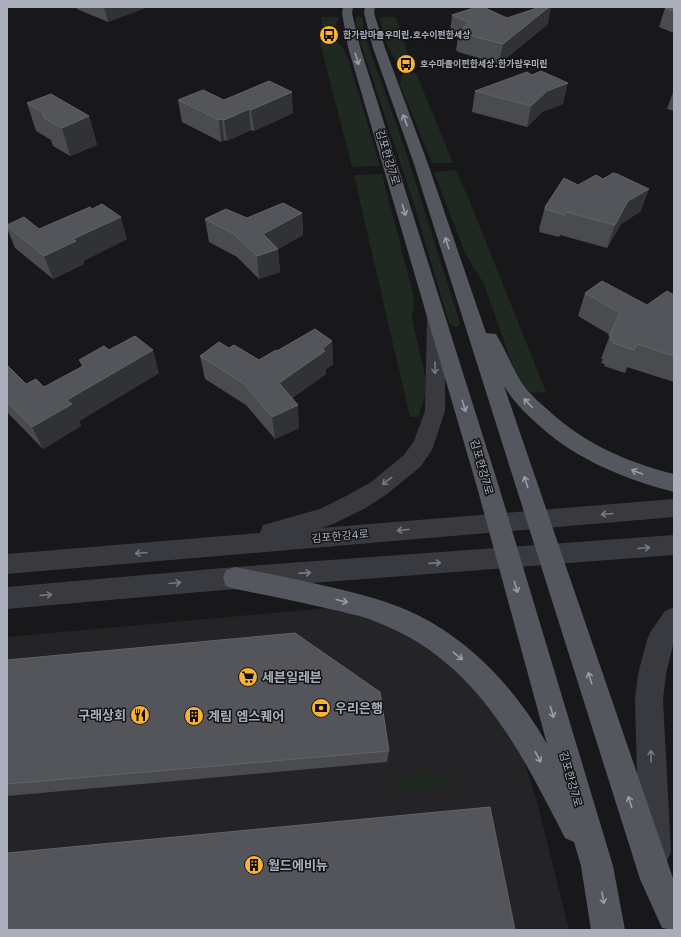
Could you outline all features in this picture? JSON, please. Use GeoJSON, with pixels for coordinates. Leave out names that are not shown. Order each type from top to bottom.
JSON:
{"type":"FeatureCollection","features":[{"type":"Feature","properties":{"kind":"main road","name":"김포한강7로"},"geometry":{"type":"LineString","coordinates":[[348,7],[347,13],[354,47],[436,315],[597,866],[608,930]]}},
{"type":"Feature","properties":{"kind":"main road"},"geometry":{"type":"LineString","coordinates":[[370,7],[369,14],[379,48],[419,159],[656,879],[674,916]]}},
{"type":"Feature","properties":{"kind":"main road"},"geometry":{"type":"LineString","coordinates":[[459,280],[518,393],[543,418],[560,433],[602,459],[656,479],[674,483]]}},
{"type":"Feature","properties":{"kind":"main road"},"geometry":{"type":"LineString","coordinates":[[235,578],[316,594],[378,610],[408,624],[436,640],[461,659],[487,684],[527,736],[597,866]]}},
{"type":"Feature","properties":{"kind":"street"},"geometry":{"type":"LineString","coordinates":[[221,546],[325,517],[356,502],[379,488],[412,461],[424,444],[435,411],[436,315]]}},
{"type":"Feature","properties":{"kind":"street","name":"김포한강4로"},"geometry":{"type":"LineString","coordinates":[[7,564],[674,508]]}},
{"type":"Feature","properties":{"kind":"street"},"geometry":{"type":"LineString","coordinates":[[7,598],[235,578],[674,545]]}},
{"type":"Feature","properties":{"kind":"street"},"geometry":{"type":"LineString","coordinates":[[656,879],[649,699],[652,674],[660,640],[674,619]]}},
{"type":"Feature","properties":{"kind":"shaded area"},"geometry":{"type":"Polygon","coordinates":[[[358,16],[363,18],[363,27],[368,45],[404,146],[460,323],[459,326],[455,327],[449,323],[414,204],[356,27],[356,18],[358,16]]]}},
{"type":"Feature","properties":{"kind":"shaded area"},"geometry":{"type":"Polygon","coordinates":[[[321,17],[339,17],[334,29],[323,29],[321,17]]]}},
{"type":"Feature","properties":{"kind":"shaded area"},"geometry":{"type":"Polygon","coordinates":[[[379,17],[396,17],[410,60],[396,60],[387,45],[379,17]]]}},
{"type":"Feature","properties":{"kind":"shaded area"},"geometry":{"type":"Polygon","coordinates":[[[336,41],[343,48],[349,62],[380,166],[352,167],[320,42],[336,41]]]}},
{"type":"Feature","properties":{"kind":"shaded area"},"geometry":{"type":"Polygon","coordinates":[[[416,73],[453,163],[432,163],[400,84],[402,74],[416,73]]]}},
{"type":"Feature","properties":{"kind":"shaded area"},"geometry":{"type":"Polygon","coordinates":[[[456,170],[546,392],[529,393],[514,369],[484,284],[465,253],[434,172],[456,170]]]}},
{"type":"Feature","properties":{"kind":"shaded area"},"geometry":{"type":"Polygon","coordinates":[[[382,174],[414,298],[412,318],[425,376],[426,393],[418,417],[410,417],[354,175],[382,174]]]}},
{"type":"Feature","properties":{"kind":"shaded area"},"geometry":{"type":"Polygon","coordinates":[[[329,608],[375,619],[429,647],[482,692],[520,749],[537,802],[569,930],[7,930],[7,637],[329,608]]]}},
{"type":"Feature","properties":{"kind":"shaded area"},"geometry":{"type":"Polygon","coordinates":[[[432,771],[441,776],[452,786],[397,792],[394,776],[432,771]]]}},
{"type":"Feature","properties":{"kind":"building"},"geometry":{"type":"Polygon","coordinates":[[[477,7],[483,7],[507,18],[540,7],[549,7],[503,44],[460,33],[459,31],[470,23],[452,15],[477,7]]]}},
{"type":"Feature","properties":{"kind":"building"},"geometry":{"type":"Polygon","coordinates":[[[674,7],[674,11],[665,8],[674,7]]]}},
{"type":"Feature","properties":{"kind":"building"},"geometry":{"type":"Polygon","coordinates":[[[541,71],[568,83],[547,91],[531,106],[475,91],[527,72],[532,75],[541,71]]]}},
{"type":"Feature","properties":{"kind":"building"},"geometry":{"type":"Polygon","coordinates":[[[269,81],[292,92],[224,120],[219,120],[178,100],[203,90],[224,100],[269,81]]]}},
{"type":"Feature","properties":{"kind":"building"},"geometry":{"type":"Polygon","coordinates":[[[51,94],[89,116],[62,128],[44,118],[42,112],[27,103],[51,94]]]}},
{"type":"Feature","properties":{"kind":"building"},"geometry":{"type":"Polygon","coordinates":[[[613,173],[649,189],[628,201],[615,225],[566,212],[565,215],[545,209],[564,178],[578,185],[596,175],[603,179],[613,173]]]}},
{"type":"Feature","properties":{"kind":"building"},"geometry":{"type":"Polygon","coordinates":[[[283,203],[302,213],[263,234],[278,249],[257,256],[234,234],[205,219],[226,209],[247,218],[283,203]]]}},
{"type":"Feature","properties":{"kind":"building"},"geometry":{"type":"Polygon","coordinates":[[[102,204],[121,217],[73,239],[76,241],[44,256],[7,226],[24,217],[39,229],[90,207],[92,209],[102,204]]]}},
{"type":"Feature","properties":{"kind":"building"},"geometry":{"type":"Polygon","coordinates":[[[602,281],[647,305],[667,291],[674,295],[674,356],[637,344],[634,350],[613,343],[614,341],[610,340],[612,337],[609,336],[620,313],[585,293],[602,281]]]}},
{"type":"Feature","properties":{"kind":"building"},"geometry":{"type":"Polygon","coordinates":[[[315,329],[332,341],[322,349],[325,351],[279,383],[298,405],[272,417],[243,383],[200,356],[219,342],[229,348],[234,345],[259,360],[315,329]]]}},
{"type":"Feature","properties":{"kind":"building"},"geometry":{"type":"Polygon","coordinates":[[[135,336],[153,350],[67,400],[72,404],[32,427],[7,402],[8,366],[26,384],[36,379],[44,387],[85,365],[79,360],[104,346],[109,350],[135,336]]]}},
{"type":"Feature","properties":{"kind":"building","name":"계림 엠스퀘어"},"geometry":{"type":"Polygon","coordinates":[[[295,633],[380,692],[389,751],[7,784],[7,660],[295,633]]]}},
{"type":"Feature","properties":{"kind":"building","name":"월드에비뉴"},"geometry":{"type":"Polygon","coordinates":[[[490,807],[515,930],[7,930],[7,853],[490,807]]]}},
{"type":"Feature","properties":{"kind":"place","name":"한가람마을우미린.호수이편한세상"},"geometry":{"type":"Point","coordinates":[329,35]}},
{"type":"Feature","properties":{"kind":"place","name":"호수마을이편한세상.한가람우미린"},"geometry":{"type":"Point","coordinates":[406,64]}},
{"type":"Feature","properties":{"kind":"place","name":"세븐일레븐"},"geometry":{"type":"Point","coordinates":[248,677]}},
{"type":"Feature","properties":{"kind":"place","name":"우리은행"},"geometry":{"type":"Point","coordinates":[321,708]}},
{"type":"Feature","properties":{"kind":"place","name":"구래상회"},"geometry":{"type":"Point","coordinates":[140,715]}},
{"type":"Feature","properties":{"kind":"place","name":"계림 엠스퀘어"},"geometry":{"type":"Point","coordinates":[194,716]}},
{"type":"Feature","properties":{"kind":"place","name":"월드에비뉴"},"geometry":{"type":"Point","coordinates":[254,865]}}]}
